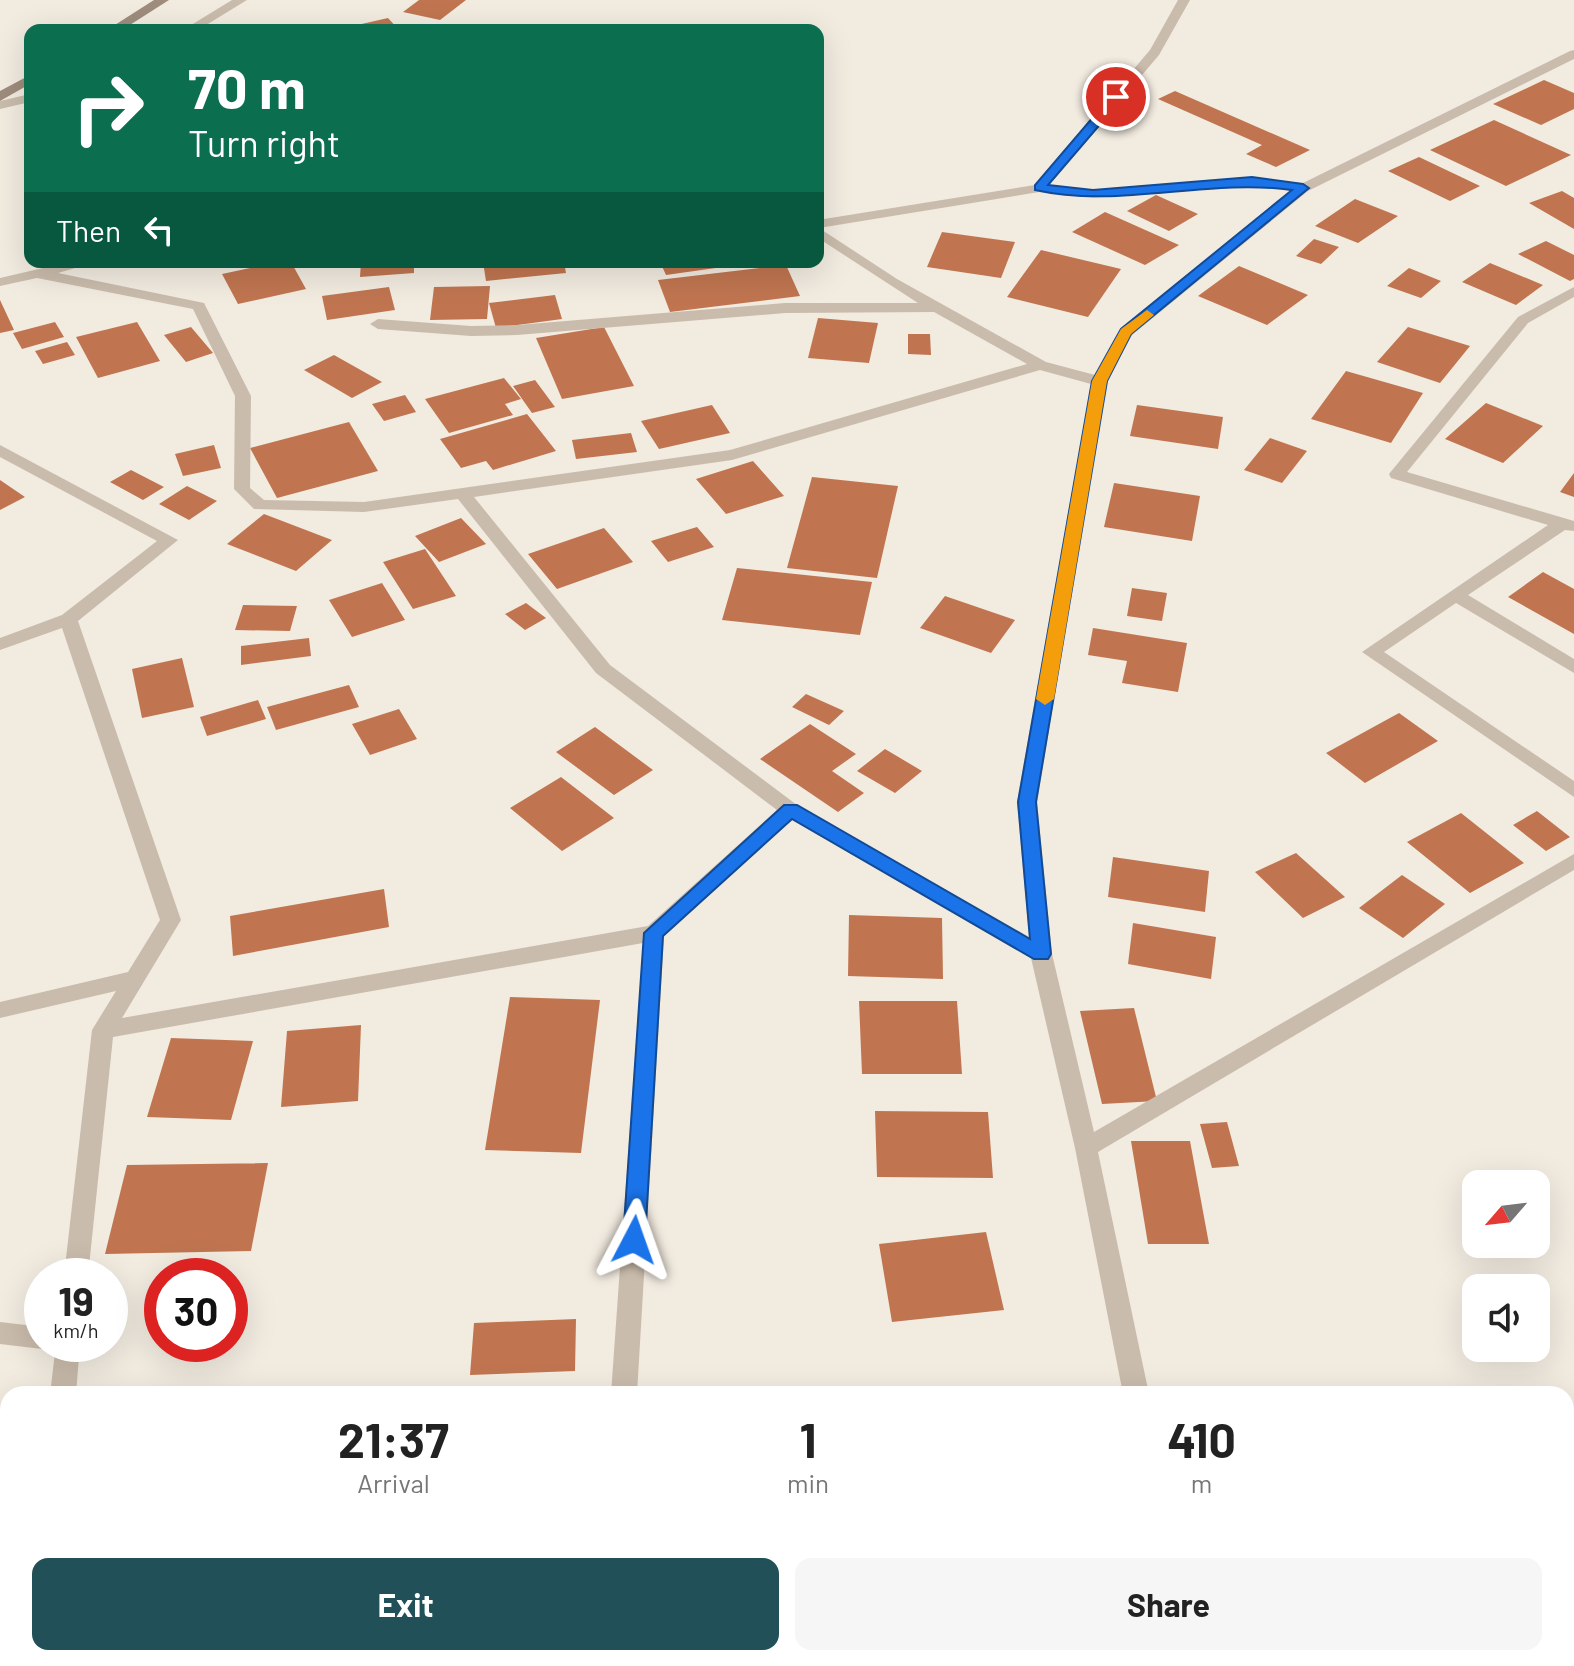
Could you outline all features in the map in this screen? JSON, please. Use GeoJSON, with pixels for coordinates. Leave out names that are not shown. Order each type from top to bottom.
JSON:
{"type":"FeatureCollection","features":[{"type":"Feature","properties":{"kind":"main road"},"geometry":{"type":"LineString","coordinates":[[123,24],[163,0]]}},
{"type":"Feature","properties":{"kind":"main road"},"geometry":{"type":"LineString","coordinates":[[0,97],[24,83]]}},
{"type":"Feature","properties":{"kind":"street"},"geometry":{"type":"LineString","coordinates":[[199,24],[241,0]]}},
{"type":"Feature","properties":{"kind":"street"},"geometry":{"type":"LineString","coordinates":[[1039,188],[1155,52],[1184,0]]}},
{"type":"Feature","properties":{"kind":"street"},"geometry":{"type":"LineString","coordinates":[[1134,1386],[1086,1148],[1041,954],[1027,802],[1099,381],[1126,332],[1303,188],[1569,62]]}},
{"type":"Feature","properties":{"kind":"street"},"geometry":{"type":"LineString","coordinates":[[0,105],[24,99]]}},
{"type":"Feature","properties":{"kind":"street"},"geometry":{"type":"LineString","coordinates":[[824,223],[1039,188],[1093,194],[1252,181],[1303,188]]}},
{"type":"Feature","properties":{"kind":"street"},"geometry":{"type":"LineString","coordinates":[[824,236],[892,282],[1040,365],[1099,381]]}},
{"type":"Feature","properties":{"kind":"street"},"geometry":{"type":"LineString","coordinates":[[0,282],[64,268]]}},
{"type":"Feature","properties":{"kind":"street"},"geometry":{"type":"LineString","coordinates":[[38,274],[199,306],[243,396],[242,489],[260,505],[364,507],[732,455],[1040,365]]}},
{"type":"Feature","properties":{"kind":"street"},"geometry":{"type":"LineString","coordinates":[[1568,525],[1397,474],[1523,320],[1574,291]]}},
{"type":"Feature","properties":{"kind":"street"},"geometry":{"type":"LineString","coordinates":[[378,324],[471,331],[517,330],[785,308],[936,307]]}},
{"type":"Feature","properties":{"kind":"street"},"geometry":{"type":"LineString","coordinates":[[0,450],[169,540],[68,619],[0,644]]}},
{"type":"Feature","properties":{"kind":"street"},"geometry":{"type":"LineString","coordinates":[[462,493],[603,669],[790,810],[1041,954]]}},
{"type":"Feature","properties":{"kind":"street"},"geometry":{"type":"LineString","coordinates":[[1568,525],[1371,652],[1574,790]]}},
{"type":"Feature","properties":{"kind":"street"},"geometry":{"type":"LineString","coordinates":[[1455,595],[1574,667]]}},
{"type":"Feature","properties":{"kind":"street"},"geometry":{"type":"LineString","coordinates":[[68,619],[171,920],[103,1030],[78,1258]]}},
{"type":"Feature","properties":{"kind":"street"},"geometry":{"type":"LineString","coordinates":[[103,1030],[654,933],[790,810]]}},
{"type":"Feature","properties":{"kind":"street"},"geometry":{"type":"LineString","coordinates":[[1086,1148],[1574,861]]}},
{"type":"Feature","properties":{"kind":"street"},"geometry":{"type":"LineString","coordinates":[[625,1386],[654,933]]}},
{"type":"Feature","properties":{"kind":"street"},"geometry":{"type":"LineString","coordinates":[[0,1010],[136,978]]}},
{"type":"Feature","properties":{"kind":"street"},"geometry":{"type":"LineString","coordinates":[[0,1333],[24,1336]]}},
{"type":"Feature","properties":{"kind":"street"},"geometry":{"type":"LineString","coordinates":[[64,1386],[66,1362]]}},
{"type":"Feature","properties":{"kind":"building"},"geometry":{"type":"Polygon","coordinates":[[[419,0],[466,0],[440,20],[403,12],[419,0]]]}},
{"type":"Feature","properties":{"kind":"building"},"geometry":{"type":"Polygon","coordinates":[[[388,18],[394,24],[362,24],[388,18]]]}},
{"type":"Feature","properties":{"kind":"building"},"geometry":{"type":"Polygon","coordinates":[[[1544,80],[1574,93],[1574,109],[1541,125],[1493,104],[1544,80]]]}},
{"type":"Feature","properties":{"kind":"building"},"geometry":{"type":"Polygon","coordinates":[[[1175,91],[1310,150],[1276,167],[1246,154],[1262,145],[1158,99],[1175,91]]]}},
{"type":"Feature","properties":{"kind":"building"},"geometry":{"type":"Polygon","coordinates":[[[1494,120],[1571,155],[1506,186],[1430,150],[1494,120]]]}},
{"type":"Feature","properties":{"kind":"building"},"geometry":{"type":"Polygon","coordinates":[[[1419,157],[1480,186],[1450,201],[1388,171],[1419,157]]]}},
{"type":"Feature","properties":{"kind":"building"},"geometry":{"type":"Polygon","coordinates":[[[1562,191],[1574,198],[1574,229],[1529,203],[1562,191]]]}},
{"type":"Feature","properties":{"kind":"building"},"geometry":{"type":"Polygon","coordinates":[[[1156,195],[1198,214],[1169,231],[1127,211],[1156,195]]]}},
{"type":"Feature","properties":{"kind":"building"},"geometry":{"type":"Polygon","coordinates":[[[1355,199],[1398,216],[1358,243],[1315,226],[1355,199]]]}},
{"type":"Feature","properties":{"kind":"building"},"geometry":{"type":"Polygon","coordinates":[[[1105,212],[1179,245],[1145,265],[1072,232],[1105,212]]]}},
{"type":"Feature","properties":{"kind":"building"},"geometry":{"type":"Polygon","coordinates":[[[942,232],[1015,242],[1001,278],[927,267],[942,232]]]}},
{"type":"Feature","properties":{"kind":"building"},"geometry":{"type":"Polygon","coordinates":[[[1314,239],[1339,247],[1321,264],[1296,256],[1314,239]]]}},
{"type":"Feature","properties":{"kind":"building"},"geometry":{"type":"Polygon","coordinates":[[[1546,241],[1574,255],[1574,279],[1570,281],[1518,254],[1546,241]]]}},
{"type":"Feature","properties":{"kind":"building"},"geometry":{"type":"Polygon","coordinates":[[[1041,250],[1121,269],[1088,317],[1007,297],[1041,250]]]}},
{"type":"Feature","properties":{"kind":"building"},"geometry":{"type":"Polygon","coordinates":[[[1490,263],[1543,285],[1516,305],[1462,282],[1490,263]]]}},
{"type":"Feature","properties":{"kind":"building"},"geometry":{"type":"Polygon","coordinates":[[[1239,266],[1308,295],[1267,325],[1198,296],[1239,266]]]}},
{"type":"Feature","properties":{"kind":"building"},"geometry":{"type":"Polygon","coordinates":[[[250,268],[294,268],[306,289],[238,304],[222,274],[250,268]]]}},
{"type":"Feature","properties":{"kind":"building"},"geometry":{"type":"Polygon","coordinates":[[[361,268],[414,268],[414,273],[360,277],[361,268]]]}},
{"type":"Feature","properties":{"kind":"building"},"geometry":{"type":"Polygon","coordinates":[[[484,268],[565,268],[566,273],[486,281],[484,268]]]}},
{"type":"Feature","properties":{"kind":"building"},"geometry":{"type":"Polygon","coordinates":[[[663,268],[716,268],[666,275],[663,268]]]}},
{"type":"Feature","properties":{"kind":"building"},"geometry":{"type":"Polygon","coordinates":[[[760,268],[787,268],[800,296],[670,312],[658,280],[760,268]]]}},
{"type":"Feature","properties":{"kind":"building"},"geometry":{"type":"Polygon","coordinates":[[[1409,268],[1441,281],[1421,298],[1387,286],[1409,268]]]}},
{"type":"Feature","properties":{"kind":"building"},"geometry":{"type":"Polygon","coordinates":[[[490,286],[487,319],[430,320],[434,287],[490,286]]]}},
{"type":"Feature","properties":{"kind":"building"},"geometry":{"type":"Polygon","coordinates":[[[389,287],[395,310],[327,320],[322,296],[389,287]]]}},
{"type":"Feature","properties":{"kind":"building"},"geometry":{"type":"Polygon","coordinates":[[[555,295],[562,319],[496,328],[489,303],[555,295]]]}},
{"type":"Feature","properties":{"kind":"building"},"geometry":{"type":"Polygon","coordinates":[[[0,300],[14,330],[0,333],[0,300]]]}},
{"type":"Feature","properties":{"kind":"building"},"geometry":{"type":"Polygon","coordinates":[[[818,318],[878,323],[869,363],[808,358],[818,318]]]}},
{"type":"Feature","properties":{"kind":"building"},"geometry":{"type":"Polygon","coordinates":[[[55,322],[64,337],[22,349],[13,333],[55,322]]]}},
{"type":"Feature","properties":{"kind":"building"},"geometry":{"type":"Polygon","coordinates":[[[137,322],[160,361],[98,378],[76,337],[137,322]]]}},
{"type":"Feature","properties":{"kind":"building"},"geometry":{"type":"Polygon","coordinates":[[[191,327],[213,353],[186,362],[164,335],[191,327]]]}},
{"type":"Feature","properties":{"kind":"building"},"geometry":{"type":"Polygon","coordinates":[[[604,327],[634,386],[562,399],[536,338],[604,327]]]}},
{"type":"Feature","properties":{"kind":"building"},"geometry":{"type":"Polygon","coordinates":[[[1408,327],[1470,346],[1440,383],[1377,362],[1408,327]]]}},
{"type":"Feature","properties":{"kind":"building"},"geometry":{"type":"Polygon","coordinates":[[[908,334],[930,334],[931,355],[908,354],[908,334]]]}},
{"type":"Feature","properties":{"kind":"building"},"geometry":{"type":"Polygon","coordinates":[[[67,342],[75,355],[43,364],[35,351],[67,342]]]}},
{"type":"Feature","properties":{"kind":"building"},"geometry":{"type":"Polygon","coordinates":[[[334,355],[382,382],[352,398],[304,370],[334,355]]]}},
{"type":"Feature","properties":{"kind":"building"},"geometry":{"type":"Polygon","coordinates":[[[1346,371],[1423,393],[1391,443],[1311,419],[1346,371]]]}},
{"type":"Feature","properties":{"kind":"building"},"geometry":{"type":"Polygon","coordinates":[[[504,378],[521,399],[505,404],[513,415],[449,433],[425,399],[504,378]]]}},
{"type":"Feature","properties":{"kind":"building"},"geometry":{"type":"Polygon","coordinates":[[[535,380],[555,407],[532,413],[513,386],[535,380]]]}},
{"type":"Feature","properties":{"kind":"building"},"geometry":{"type":"Polygon","coordinates":[[[405,395],[416,412],[384,421],[372,404],[405,395]]]}},
{"type":"Feature","properties":{"kind":"building"},"geometry":{"type":"Polygon","coordinates":[[[1486,403],[1543,426],[1503,463],[1445,439],[1486,403]]]}},
{"type":"Feature","properties":{"kind":"building"},"geometry":{"type":"Polygon","coordinates":[[[712,405],[730,433],[659,449],[641,421],[712,405]]]}},
{"type":"Feature","properties":{"kind":"building"},"geometry":{"type":"Polygon","coordinates":[[[1137,405],[1223,417],[1218,449],[1130,436],[1137,405]]]}},
{"type":"Feature","properties":{"kind":"building"},"geometry":{"type":"Polygon","coordinates":[[[527,414],[556,451],[493,470],[486,461],[461,468],[440,439],[527,414]]]}},
{"type":"Feature","properties":{"kind":"building"},"geometry":{"type":"Polygon","coordinates":[[[349,422],[378,471],[277,498],[250,448],[349,422]]]}},
{"type":"Feature","properties":{"kind":"building"},"geometry":{"type":"Polygon","coordinates":[[[631,433],[637,452],[576,459],[572,440],[631,433]]]}},
{"type":"Feature","properties":{"kind":"building"},"geometry":{"type":"Polygon","coordinates":[[[1270,438],[1307,451],[1282,483],[1244,470],[1270,438]]]}},
{"type":"Feature","properties":{"kind":"building"},"geometry":{"type":"Polygon","coordinates":[[[214,445],[221,468],[183,476],[175,454],[214,445]]]}},
{"type":"Feature","properties":{"kind":"building"},"geometry":{"type":"Polygon","coordinates":[[[753,461],[784,496],[726,514],[696,479],[753,461]]]}},
{"type":"Feature","properties":{"kind":"building"},"geometry":{"type":"Polygon","coordinates":[[[131,470],[164,487],[143,500],[110,482],[131,470]]]}},
{"type":"Feature","properties":{"kind":"building"},"geometry":{"type":"Polygon","coordinates":[[[1574,473],[1574,497],[1560,492],[1574,473]]]}},
{"type":"Feature","properties":{"kind":"building"},"geometry":{"type":"Polygon","coordinates":[[[812,477],[898,486],[877,578],[787,568],[812,477]]]}},
{"type":"Feature","properties":{"kind":"building"},"geometry":{"type":"Polygon","coordinates":[[[0,480],[25,497],[0,510],[0,480]]]}},
{"type":"Feature","properties":{"kind":"building"},"geometry":{"type":"Polygon","coordinates":[[[1114,483],[1200,496],[1192,541],[1104,527],[1114,483]]]}},
{"type":"Feature","properties":{"kind":"building"},"geometry":{"type":"Polygon","coordinates":[[[187,486],[217,501],[189,520],[159,504],[187,486]]]}},
{"type":"Feature","properties":{"kind":"building"},"geometry":{"type":"Polygon","coordinates":[[[264,514],[332,540],[296,571],[227,544],[264,514]]]}},
{"type":"Feature","properties":{"kind":"building"},"geometry":{"type":"Polygon","coordinates":[[[461,518],[486,544],[439,562],[415,536],[461,518]]]}},
{"type":"Feature","properties":{"kind":"building"},"geometry":{"type":"Polygon","coordinates":[[[697,527],[714,547],[668,562],[651,541],[697,527]]]}},
{"type":"Feature","properties":{"kind":"building"},"geometry":{"type":"Polygon","coordinates":[[[604,528],[633,562],[557,589],[528,554],[604,528]]]}},
{"type":"Feature","properties":{"kind":"building"},"geometry":{"type":"Polygon","coordinates":[[[425,549],[456,596],[413,609],[383,562],[425,549]]]}},
{"type":"Feature","properties":{"kind":"building"},"geometry":{"type":"Polygon","coordinates":[[[737,568],[872,582],[860,635],[722,620],[737,568]]]}},
{"type":"Feature","properties":{"kind":"building"},"geometry":{"type":"Polygon","coordinates":[[[1543,572],[1574,589],[1574,634],[1508,597],[1543,572]]]}},
{"type":"Feature","properties":{"kind":"building"},"geometry":{"type":"Polygon","coordinates":[[[382,583],[405,620],[352,637],[329,600],[382,583]]]}},
{"type":"Feature","properties":{"kind":"building"},"geometry":{"type":"Polygon","coordinates":[[[1132,588],[1167,593],[1162,621],[1127,616],[1132,588]]]}},
{"type":"Feature","properties":{"kind":"building"},"geometry":{"type":"Polygon","coordinates":[[[945,596],[1015,620],[991,653],[920,628],[945,596]]]}},
{"type":"Feature","properties":{"kind":"building"},"geometry":{"type":"Polygon","coordinates":[[[526,603],[546,618],[525,630],[505,614],[526,603]]]}},
{"type":"Feature","properties":{"kind":"building"},"geometry":{"type":"Polygon","coordinates":[[[243,605],[297,606],[290,631],[235,630],[243,605]]]}},
{"type":"Feature","properties":{"kind":"building"},"geometry":{"type":"Polygon","coordinates":[[[1093,628],[1187,643],[1178,692],[1122,683],[1127,661],[1088,655],[1093,628]]]}},
{"type":"Feature","properties":{"kind":"building"},"geometry":{"type":"Polygon","coordinates":[[[309,638],[311,656],[241,665],[241,646],[309,638]]]}},
{"type":"Feature","properties":{"kind":"building"},"geometry":{"type":"Polygon","coordinates":[[[182,658],[194,707],[142,718],[132,669],[182,658]]]}},
{"type":"Feature","properties":{"kind":"building"},"geometry":{"type":"Polygon","coordinates":[[[349,685],[359,707],[276,730],[267,707],[349,685]]]}},
{"type":"Feature","properties":{"kind":"building"},"geometry":{"type":"Polygon","coordinates":[[[806,694],[844,711],[829,725],[792,707],[806,694]]]}},
{"type":"Feature","properties":{"kind":"building"},"geometry":{"type":"Polygon","coordinates":[[[258,700],[266,719],[207,736],[200,717],[258,700]]]}},
{"type":"Feature","properties":{"kind":"building"},"geometry":{"type":"Polygon","coordinates":[[[399,709],[417,739],[370,755],[352,724],[399,709]]]}},
{"type":"Feature","properties":{"kind":"building"},"geometry":{"type":"Polygon","coordinates":[[[1399,713],[1438,741],[1365,783],[1326,753],[1399,713]]]}},
{"type":"Feature","properties":{"kind":"building"},"geometry":{"type":"Polygon","coordinates":[[[810,724],[856,754],[832,771],[864,793],[838,812],[760,759],[810,724]]]}},
{"type":"Feature","properties":{"kind":"building"},"geometry":{"type":"Polygon","coordinates":[[[595,727],[653,770],[614,795],[556,752],[595,727]]]}},
{"type":"Feature","properties":{"kind":"building"},"geometry":{"type":"Polygon","coordinates":[[[885,749],[922,771],[895,793],[857,771],[885,749]]]}},
{"type":"Feature","properties":{"kind":"building"},"geometry":{"type":"Polygon","coordinates":[[[561,777],[614,818],[562,851],[510,808],[561,777]]]}},
{"type":"Feature","properties":{"kind":"building"},"geometry":{"type":"Polygon","coordinates":[[[1537,811],[1570,837],[1546,851],[1513,825],[1537,811]]]}},
{"type":"Feature","properties":{"kind":"building"},"geometry":{"type":"Polygon","coordinates":[[[1461,813],[1524,863],[1470,893],[1407,842],[1461,813]]]}},
{"type":"Feature","properties":{"kind":"building"},"geometry":{"type":"Polygon","coordinates":[[[1296,853],[1345,897],[1303,918],[1255,872],[1296,853]]]}},
{"type":"Feature","properties":{"kind":"building"},"geometry":{"type":"Polygon","coordinates":[[[1113,857],[1209,871],[1205,912],[1108,897],[1113,857]]]}},
{"type":"Feature","properties":{"kind":"building"},"geometry":{"type":"Polygon","coordinates":[[[1402,875],[1445,904],[1403,938],[1359,908],[1402,875]]]}},
{"type":"Feature","properties":{"kind":"building"},"geometry":{"type":"Polygon","coordinates":[[[384,889],[389,927],[233,956],[230,916],[384,889]]]}},
{"type":"Feature","properties":{"kind":"building"},"geometry":{"type":"Polygon","coordinates":[[[849,915],[942,918],[943,979],[848,976],[849,915]]]}},
{"type":"Feature","properties":{"kind":"building"},"geometry":{"type":"Polygon","coordinates":[[[1133,923],[1216,937],[1211,979],[1128,964],[1133,923]]]}},
{"type":"Feature","properties":{"kind":"building"},"geometry":{"type":"Polygon","coordinates":[[[510,997],[600,1000],[581,1153],[485,1150],[510,997]]]}},
{"type":"Feature","properties":{"kind":"building"},"geometry":{"type":"Polygon","coordinates":[[[859,1001],[957,1001],[962,1074],[862,1074],[859,1001]]]}},
{"type":"Feature","properties":{"kind":"building"},"geometry":{"type":"Polygon","coordinates":[[[1134,1008],[1157,1101],[1102,1104],[1080,1011],[1134,1008]]]}},
{"type":"Feature","properties":{"kind":"building"},"geometry":{"type":"Polygon","coordinates":[[[361,1025],[358,1101],[281,1107],[287,1031],[361,1025]]]}},
{"type":"Feature","properties":{"kind":"building"},"geometry":{"type":"Polygon","coordinates":[[[171,1038],[253,1041],[231,1120],[147,1117],[171,1038]]]}},
{"type":"Feature","properties":{"kind":"building"},"geometry":{"type":"Polygon","coordinates":[[[875,1111],[988,1112],[993,1178],[877,1177],[875,1111]]]}},
{"type":"Feature","properties":{"kind":"building"},"geometry":{"type":"Polygon","coordinates":[[[1227,1122],[1239,1166],[1212,1168],[1200,1124],[1227,1122]]]}},
{"type":"Feature","properties":{"kind":"building"},"geometry":{"type":"Polygon","coordinates":[[[1131,1141],[1190,1141],[1209,1244],[1148,1244],[1131,1141]]]}},
{"type":"Feature","properties":{"kind":"building"},"geometry":{"type":"Polygon","coordinates":[[[268,1163],[251,1251],[105,1254],[127,1165],[268,1163]]]}},
{"type":"Feature","properties":{"kind":"building"},"geometry":{"type":"Polygon","coordinates":[[[986,1232],[1004,1310],[892,1322],[879,1244],[986,1232]]]}},
{"type":"Feature","properties":{"kind":"building"},"geometry":{"type":"Polygon","coordinates":[[[576,1319],[575,1371],[470,1375],[474,1323],[576,1319]]]}},
{"type":"Feature","properties":{"kind":"slow traffic"},"geometry":{"type":"LineString","coordinates":[[1045,699],[1099,381],[1126,332],[1147,315]]}},
{"type":"Feature","properties":{"kind":"route"},"geometry":{"type":"LineString","coordinates":[[634,1240],[654,933],[790,810],[1041,954],[1027,802],[1099,381],[1126,332],[1303,188],[1252,181],[1093,194],[1039,188],[1116,97]]}}]}
